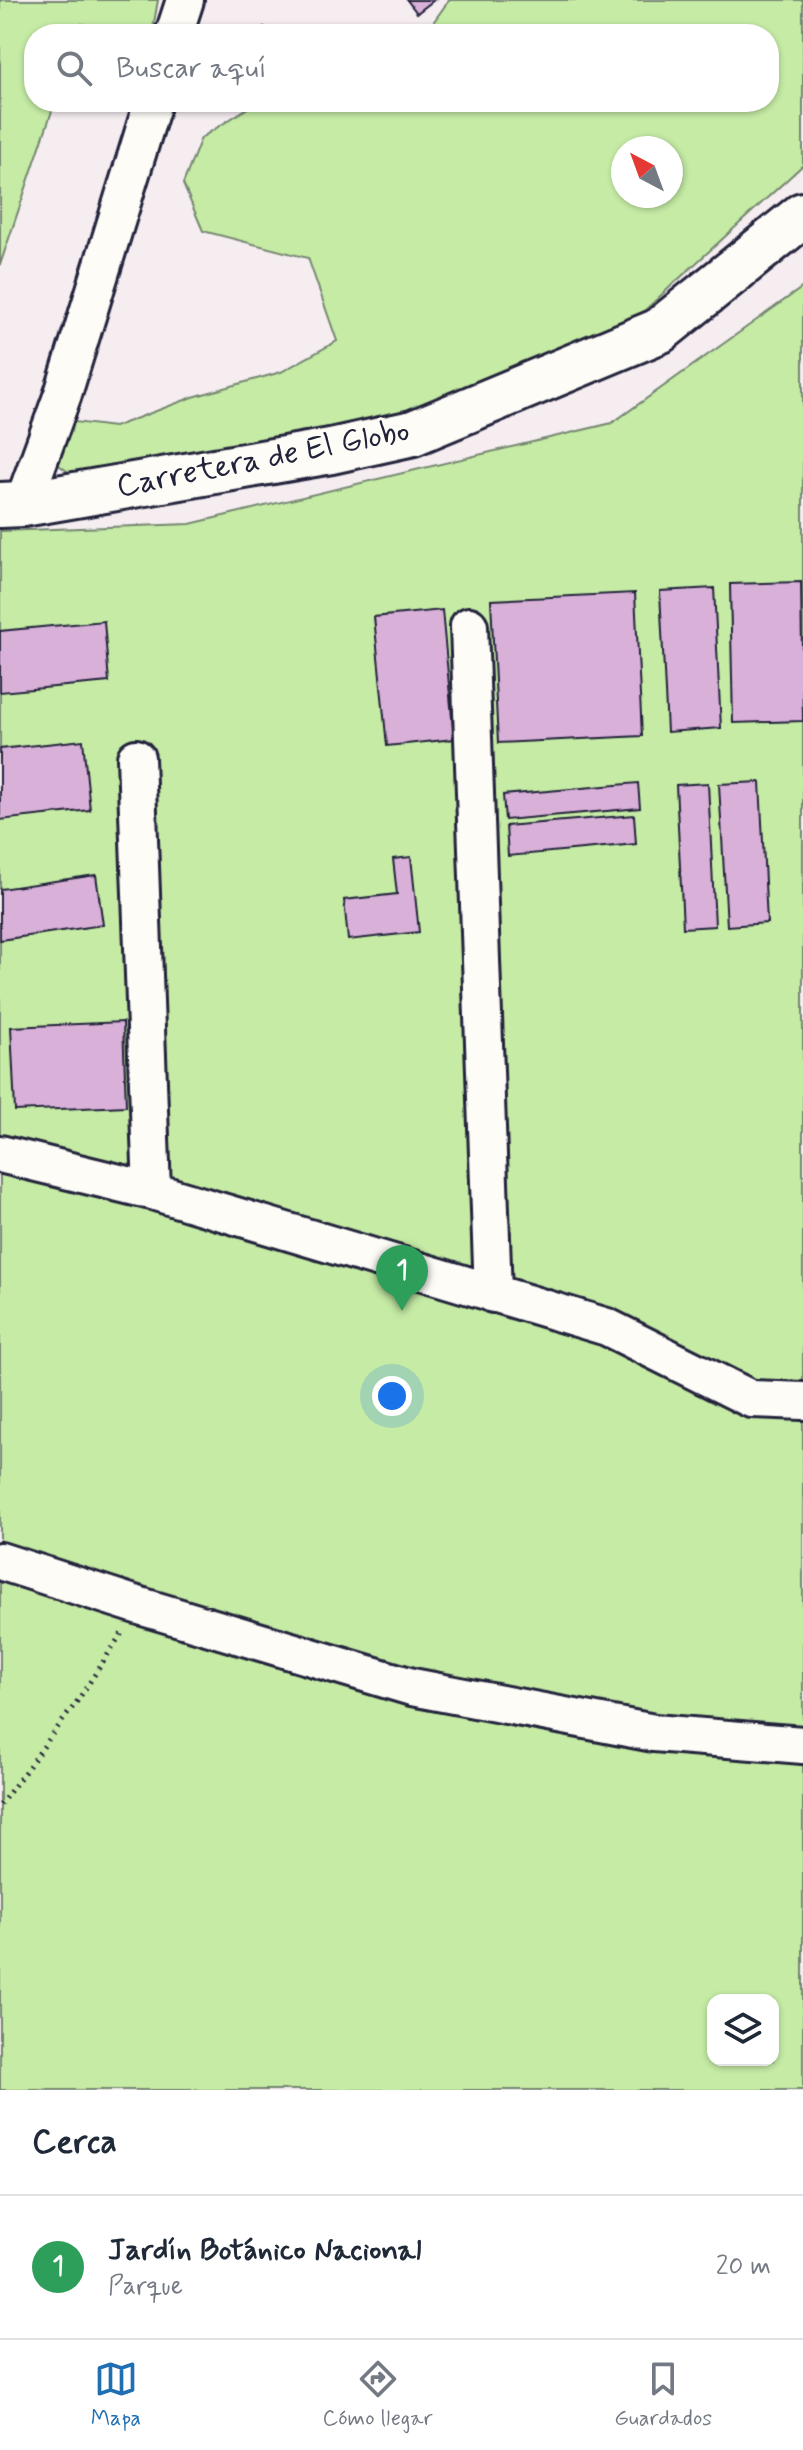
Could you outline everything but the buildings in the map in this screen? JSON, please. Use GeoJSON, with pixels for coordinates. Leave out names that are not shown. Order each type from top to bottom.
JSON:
{"type":"FeatureCollection","features":[{"type":"Feature","properties":{"kind":"main road","name":"Carretera de El Globo"},"geometry":{"type":"LineString","coordinates":[[12,505],[331,451],[413,433],[659,331],[803,215]]}},
{"type":"Feature","properties":{"kind":"lane"},"geometry":{"type":"LineString","coordinates":[[177,24],[185,0]]}},
{"type":"Feature","properties":{"kind":"lane"},"geometry":{"type":"LineString","coordinates":[[12,505],[63,394],[150,112]]}},
{"type":"Feature","properties":{"kind":"lane"},"geometry":{"type":"LineString","coordinates":[[469,626],[493,1294]]}},
{"type":"Feature","properties":{"kind":"lane"},"geometry":{"type":"LineString","coordinates":[[136,758],[152,1191]]}},
{"type":"Feature","properties":{"kind":"lane"},"geometry":{"type":"LineString","coordinates":[[0,1154],[152,1191],[607,1327],[751,1399],[803,1401]]}},
{"type":"Feature","properties":{"kind":"lane"},"geometry":{"type":"LineString","coordinates":[[0,1561],[412,1687],[654,1733],[803,1745]]}},
{"type":"Feature","properties":{"kind":"path"},"geometry":{"type":"LineString","coordinates":[[0,1805],[76,1703],[140,1606]]}},
{"type":"Feature","properties":{"kind":"green space"},"geometry":{"type":"Polygon","coordinates":[[[0,0],[158,0],[154,24],[24,24],[24,112],[52,112],[0,265],[0,0]]]}},
{"type":"Feature","properties":{"kind":"green space"},"geometry":{"type":"Polygon","coordinates":[[[449,0],[803,0],[803,165],[632,322],[409,422],[305,431],[71,474],[48,457],[67,421],[114,427],[193,397],[281,372],[337,341],[308,258],[203,231],[183,184],[201,138],[241,112],[779,112],[779,24],[432,24],[449,0]]]}},
{"type":"Feature","properties":{"kind":"green space"},"geometry":{"type":"Polygon","coordinates":[[[803,287],[803,2090],[0,2090],[0,531],[190,524],[612,423],[803,287]]]}},
{"type":"Feature","properties":{"kind":"place","name":"Jardín Botánico Nacional"},"geometry":{"type":"Point","coordinates":[402,1311]}}]}
